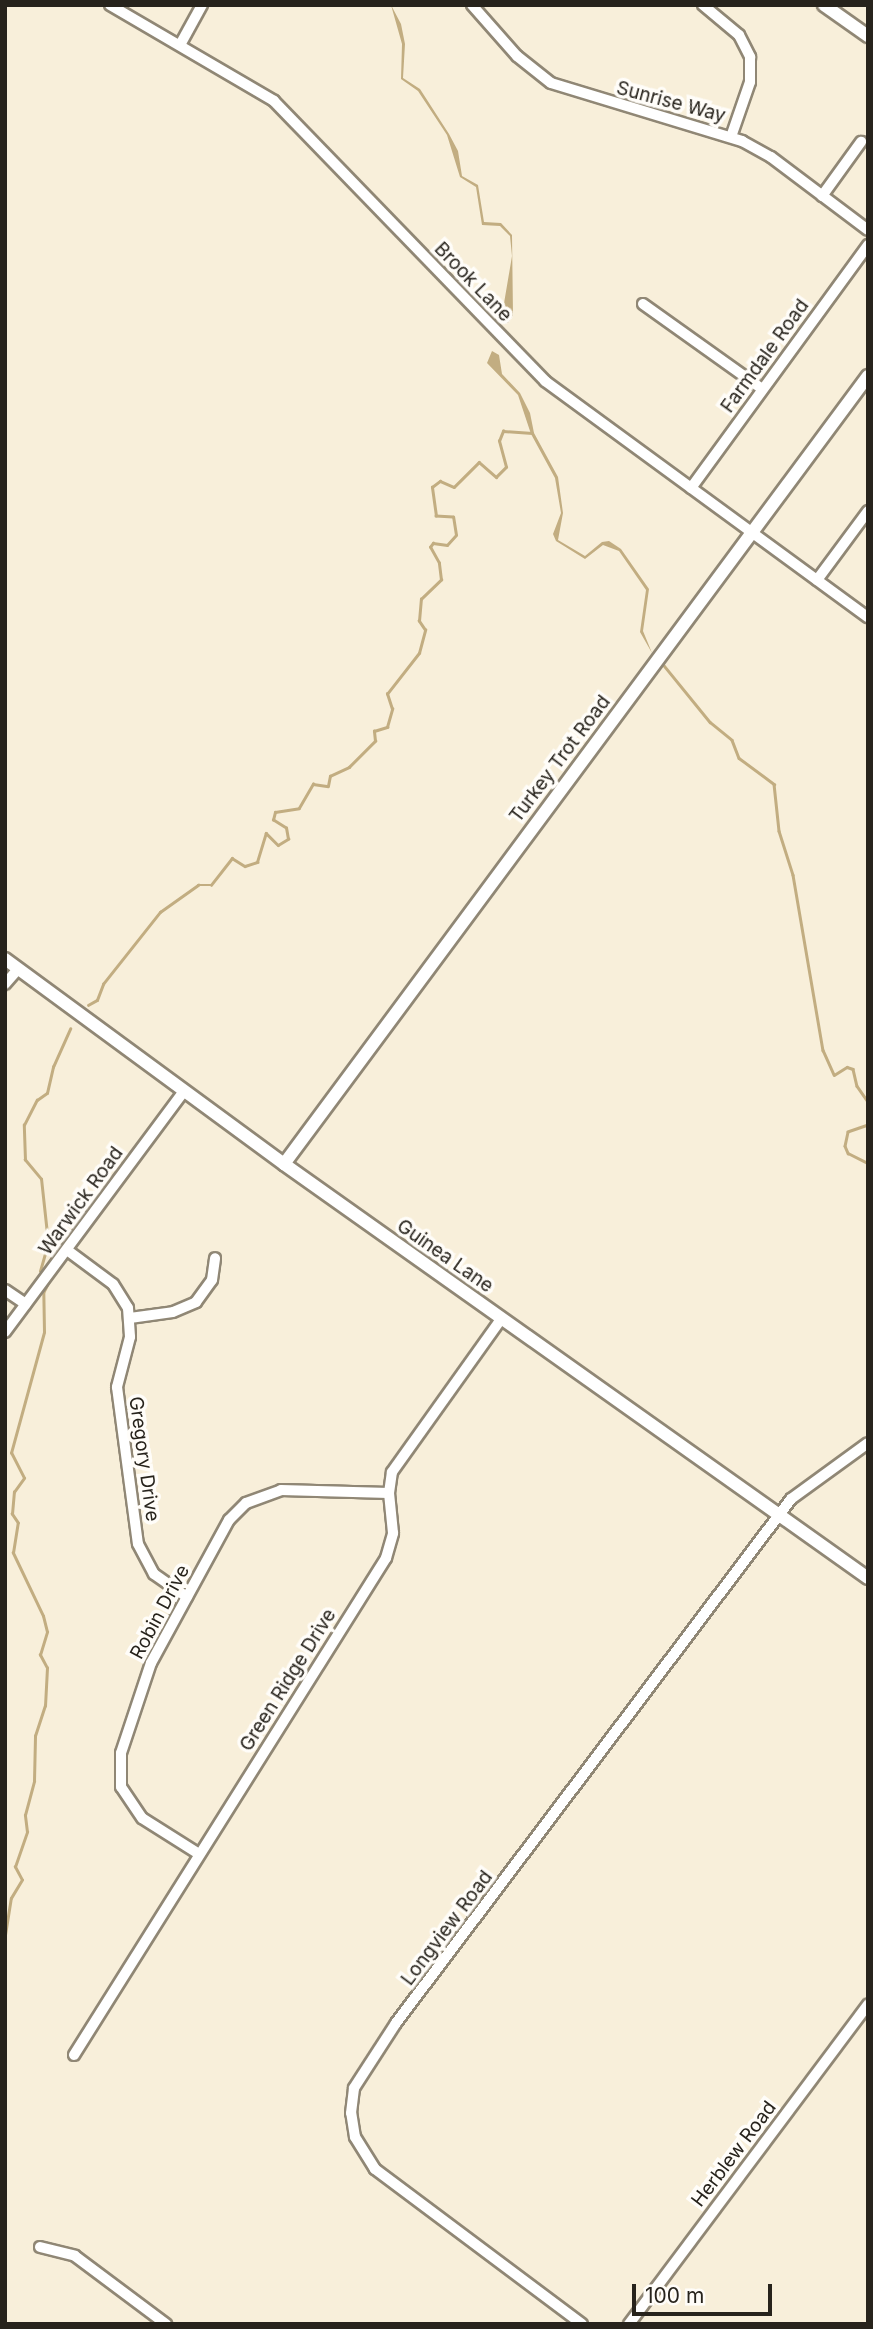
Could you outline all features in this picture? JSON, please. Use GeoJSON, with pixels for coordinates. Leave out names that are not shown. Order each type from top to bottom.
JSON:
{"type":"FeatureCollection","features":[{"type":"Feature","properties":{"kind":"street","name":"Brook Lane"},"geometry":{"type":"LineString","coordinates":[[110,5],[275,101],[537,373],[868,617]]}},
{"type":"Feature","properties":{"kind":"street"},"geometry":{"type":"LineString","coordinates":[[180,45],[202,5]]}},
{"type":"Feature","properties":{"kind":"street","name":"Sunrise Way"},"geometry":{"type":"LineString","coordinates":[[472,5],[517,56],[551,83],[731,137],[771,157],[868,230]]}},
{"type":"Feature","properties":{"kind":"street"},"geometry":{"type":"LineString","coordinates":[[703,5],[739,35],[750,57],[750,82],[731,137]]}},
{"type":"Feature","properties":{"kind":"street"},"geometry":{"type":"LineString","coordinates":[[824,5],[868,36]]}},
{"type":"Feature","properties":{"kind":"street"},"geometry":{"type":"LineString","coordinates":[[822,196],[861,142]]}},
{"type":"Feature","properties":{"kind":"street","name":"Farmdale Road"},"geometry":{"type":"LineString","coordinates":[[691,488],[868,245]]}},
{"type":"Feature","properties":{"kind":"street"},"geometry":{"type":"LineString","coordinates":[[643,304],[762,389]]}},
{"type":"Feature","properties":{"kind":"street","name":"Turkey Trot Road"},"geometry":{"type":"LineString","coordinates":[[284,1164],[868,376]]}},
{"type":"Feature","properties":{"kind":"street"},"geometry":{"type":"LineString","coordinates":[[817,580],[868,511]]}},
{"type":"Feature","properties":{"kind":"street","name":"Guinea Lane"},"geometry":{"type":"LineString","coordinates":[[5,959],[284,1164],[868,1577]]}},
{"type":"Feature","properties":{"kind":"street"},"geometry":{"type":"LineString","coordinates":[[5,984],[18,969]]}},
{"type":"Feature","properties":{"kind":"street","name":"Warwick Road"},"geometry":{"type":"LineString","coordinates":[[5,1332],[184,1090]]}},
{"type":"Feature","properties":{"kind":"street"},"geometry":{"type":"LineString","coordinates":[[67,1250],[113,1284],[130,1318],[173,1312],[196,1302],[212,1280],[215,1258]]}},
{"type":"Feature","properties":{"kind":"street"},"geometry":{"type":"LineString","coordinates":[[5,1290],[26,1304]]}},
{"type":"Feature","properties":{"kind":"street","name":"Gregory Drive"},"geometry":{"type":"LineString","coordinates":[[130,1318],[130,1337],[117,1387],[138,1544],[154,1574],[187,1597]]}},
{"type":"Feature","properties":{"kind":"street","name":"Green Ridge Drive"},"geometry":{"type":"LineString","coordinates":[[74,2055],[386,1558],[393,1533],[389,1493],[393,1472],[403,1454],[501,1319]]}},
{"type":"Feature","properties":{"kind":"street","name":"Longview Road"},"geometry":{"type":"LineString","coordinates":[[582,2324],[375,2169],[360,2148],[352,2125],[354,2088],[396,2023],[799,1491],[868,1443]]}},
{"type":"Feature","properties":{"kind":"street","name":"Robin Drive"},"geometry":{"type":"LineString","coordinates":[[199,1854],[142,1818],[125,1798],[119,1775],[121,1753],[151,1663],[229,1520],[253,1498],[281,1490],[389,1493]]}},
{"type":"Feature","properties":{"kind":"street","name":"Herblew Road"},"geometry":{"type":"LineString","coordinates":[[629,2324],[868,2006]]}},
{"type":"Feature","properties":{"kind":"street"},"geometry":{"type":"LineString","coordinates":[[40,2247],[66,2251],[166,2324]]}},
{"type":"Feature","properties":{"kind":"shaded area"},"geometry":{"type":"Polygon","coordinates":[[[391,5],[401,24],[405,44],[403,78],[420,89],[449,134],[458,151],[462,176],[478,185],[484,222],[501,223],[512,235],[513,315],[508,323],[501,321],[512,256],[510,236],[500,226],[482,225],[476,187],[460,177],[447,135],[418,91],[401,79],[402,44],[391,5]]]}},
{"type":"Feature","properties":{"kind":"shaded area"},"geometry":{"type":"Polygon","coordinates":[[[492,351],[499,355],[502,374],[520,393],[530,413],[534,433],[558,477],[563,513],[558,540],[585,556],[602,542],[609,541],[621,549],[649,589],[643,631],[652,653],[640,632],[646,590],[619,551],[603,545],[585,559],[556,541],[553,534],[561,513],[555,478],[531,434],[518,395],[487,363],[492,351]]]}},
{"type":"Feature","properties":{"kind":"waterway"},"geometry":{"type":"LineString","coordinates":[[88,1005],[97,1000],[103,984],[160,912],[198,885],[211,885],[232,858],[245,866],[257,862],[266,833],[278,845],[288,839],[286,828],[273,820],[275,812],[299,808],[313,784],[328,786],[330,776],[349,767],[375,741],[374,731],[387,727],[392,709],[387,694],[419,653],[425,630],[419,621],[421,599],[441,580],[439,563],[430,547],[433,543],[447,545],[456,535],[453,517],[436,516],[432,487],[440,481],[454,487],[479,462],[496,477],[506,467],[499,441],[503,431],[532,433]]}},
{"type":"Feature","properties":{"kind":"waterway"},"geometry":{"type":"LineString","coordinates":[[662,663],[710,722],[732,740],[739,758],[774,784],[779,831],[793,875],[823,1050],[834,1075],[847,1067],[853,1069],[857,1086],[868,1102]]}},
{"type":"Feature","properties":{"kind":"waterway"},"geometry":{"type":"LineString","coordinates":[[40,1271],[48,1243],[41,1179],[25,1160],[24,1125],[37,1100],[47,1093],[53,1067],[70,1029]]}},
{"type":"Feature","properties":{"kind":"waterway"},"geometry":{"type":"LineString","coordinates":[[868,1125],[848,1132],[845,1146],[848,1153],[868,1163]]}},
{"type":"Feature","properties":{"kind":"waterway"},"geometry":{"type":"LineString","coordinates":[[5,1935],[11,1898],[22,1880],[15,1867],[27,1832],[25,1815],[34,1781],[35,1736],[45,1706],[47,1668],[40,1655],[47,1632],[43,1616],[13,1553],[18,1523],[12,1514],[14,1492],[24,1478],[11,1453],[44,1332],[43,1293],[49,1281]]}}]}
